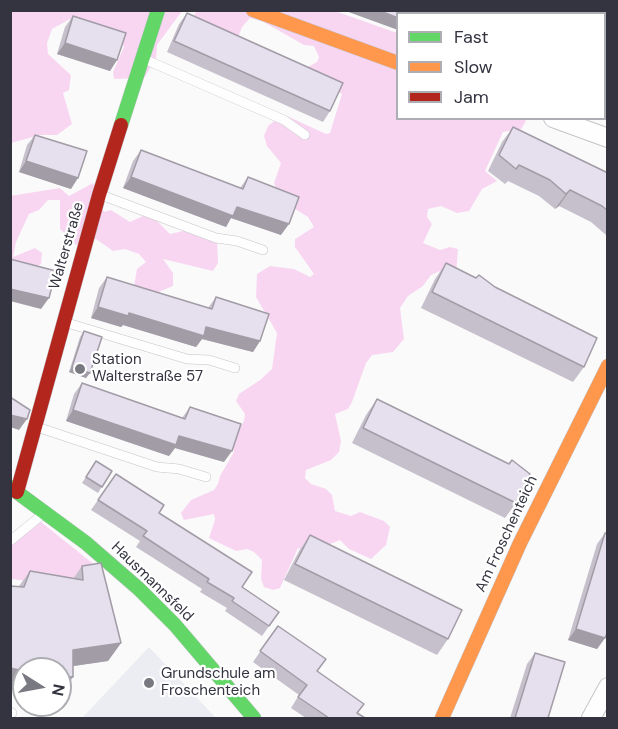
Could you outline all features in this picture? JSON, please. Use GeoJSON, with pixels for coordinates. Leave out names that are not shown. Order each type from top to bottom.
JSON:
{"type":"FeatureCollection","features":[{"type":"Feature","properties":{"kind":"street","name":"Walterstraße"},"geometry":{"type":"LineString","coordinates":[[14,490],[35,426],[99,195],[158,10]]}},
{"type":"Feature","properties":{"kind":"street"},"geometry":{"type":"LineString","coordinates":[[253,10],[396,62]]}},
{"type":"Feature","properties":{"kind":"street"},"geometry":{"type":"LineString","coordinates":[[560,120],[608,138]]}},
{"type":"Feature","properties":{"kind":"street","name":"Am Froschenteich"},"geometry":{"type":"LineString","coordinates":[[442,718],[520,543],[608,366]]}},
{"type":"Feature","properties":{"kind":"street","name":"Hausmannsfeld"},"geometry":{"type":"LineString","coordinates":[[14,490],[45,512],[140,589],[175,625],[254,718]]}},
{"type":"Feature","properties":{"kind":"street"},"geometry":{"type":"LineString","coordinates":[[591,718],[608,687]]}},
{"type":"Feature","properties":{"kind":"lane"},"geometry":{"type":"LineString","coordinates":[[142,58],[284,120],[305,135]]}},
{"type":"Feature","properties":{"kind":"lane"},"geometry":{"type":"LineString","coordinates":[[99,195],[216,237],[263,250]]}},
{"type":"Feature","properties":{"kind":"lane"},"geometry":{"type":"LineString","coordinates":[[63,322],[187,359],[209,360],[236,368]]}},
{"type":"Feature","properties":{"kind":"lane"},"geometry":{"type":"LineString","coordinates":[[35,426],[157,467],[179,469],[206,477]]}},
{"type":"Feature","properties":{"kind":"lane"},"geometry":{"type":"LineString","coordinates":[[10,541],[45,512]]}},
{"type":"Feature","properties":{"kind":"shaded area"},"geometry":{"type":"Polygon","coordinates":[[[197,10],[335,11],[396,33],[396,120],[526,121],[521,129],[503,132],[485,171],[497,181],[482,189],[469,211],[457,213],[441,206],[428,209],[427,217],[432,224],[423,243],[440,250],[450,247],[458,249],[456,276],[452,277],[440,271],[431,275],[423,286],[408,296],[400,308],[404,339],[393,352],[372,355],[366,363],[348,409],[335,414],[341,441],[339,452],[331,460],[306,470],[305,478],[311,484],[326,489],[332,495],[335,511],[351,516],[360,512],[384,521],[390,527],[386,545],[371,559],[349,549],[340,540],[311,552],[298,548],[280,588],[273,590],[264,587],[261,579],[262,560],[254,552],[247,549],[236,551],[209,538],[215,520],[214,514],[184,520],[181,513],[191,500],[214,490],[218,484],[234,452],[232,442],[244,421],[245,414],[236,401],[239,394],[272,369],[277,333],[256,297],[257,274],[270,266],[294,269],[310,277],[314,274],[295,247],[295,239],[314,227],[308,217],[284,202],[278,193],[274,183],[281,163],[267,146],[264,136],[268,126],[278,118],[287,116],[326,134],[330,133],[342,94],[305,73],[306,68],[317,62],[319,57],[314,46],[304,45],[262,21],[250,18],[242,27],[237,40],[194,16],[197,10]]]}},
{"type":"Feature","properties":{"kind":"shaded area"},"geometry":{"type":"Polygon","coordinates":[[[11,11],[182,11],[157,45],[156,59],[144,78],[114,79],[113,72],[124,47],[118,35],[70,19],[52,29],[47,43],[48,54],[71,75],[69,90],[63,93],[72,124],[57,135],[40,135],[11,143],[11,11]]]}},
{"type":"Feature","properties":{"kind":"shaded area"},"geometry":{"type":"Polygon","coordinates":[[[93,183],[104,212],[111,210],[130,222],[143,216],[155,219],[170,234],[197,228],[217,239],[218,263],[213,271],[163,259],[173,273],[173,286],[149,296],[134,286],[137,269],[146,262],[139,254],[125,249],[113,251],[96,239],[76,245],[60,229],[60,200],[48,200],[39,210],[29,214],[16,242],[13,257],[35,248],[42,253],[41,264],[34,268],[11,266],[10,196],[60,188],[69,196],[93,183]]]}},
{"type":"Feature","properties":{"kind":"shaded area"},"geometry":{"type":"Polygon","coordinates":[[[41,522],[96,566],[88,575],[64,579],[62,585],[11,579],[11,546],[41,522]]]}},
{"type":"Feature","properties":{"kind":"shaded area","name":"Grundschule am Froschenteich"},"geometry":{"type":"Polygon","coordinates":[[[149,647],[216,718],[82,718],[149,647]]]}},
{"type":"Feature","properties":{"kind":"building"},"geometry":{"type":"Polygon","coordinates":[[[378,10],[461,10],[465,12],[396,12],[396,17],[378,10]]]}},
{"type":"Feature","properties":{"kind":"building"},"geometry":{"type":"Polygon","coordinates":[[[484,10],[500,10],[505,12],[484,12],[484,10]]]}},
{"type":"Feature","properties":{"kind":"building"},"geometry":{"type":"Polygon","coordinates":[[[187,13],[343,83],[330,111],[174,41],[187,13]]]}},
{"type":"Feature","properties":{"kind":"building"},"geometry":{"type":"Polygon","coordinates":[[[73,16],[126,33],[117,60],[65,43],[73,16]]]}},
{"type":"Feature","properties":{"kind":"building"},"geometry":{"type":"Polygon","coordinates":[[[606,56],[608,56],[608,103],[606,102],[606,56]]]}},
{"type":"Feature","properties":{"kind":"building"},"geometry":{"type":"Polygon","coordinates":[[[513,127],[608,173],[608,211],[570,190],[566,194],[550,180],[519,165],[516,169],[499,155],[513,127]]]}},
{"type":"Feature","properties":{"kind":"building"},"geometry":{"type":"Polygon","coordinates":[[[35,135],[87,151],[78,178],[26,161],[35,135]]]}},
{"type":"Feature","properties":{"kind":"building"},"geometry":{"type":"Polygon","coordinates":[[[141,150],[243,189],[248,177],[299,197],[289,224],[237,207],[233,216],[131,177],[141,150]]]}},
{"type":"Feature","properties":{"kind":"building"},"geometry":{"type":"Polygon","coordinates":[[[10,259],[56,271],[49,298],[10,289],[10,259]]]}},
{"type":"Feature","properties":{"kind":"building"},"geometry":{"type":"Polygon","coordinates":[[[446,263],[476,278],[479,275],[495,287],[597,338],[584,367],[432,292],[446,263]]]}},
{"type":"Feature","properties":{"kind":"building"},"geometry":{"type":"Polygon","coordinates":[[[107,277],[212,309],[216,297],[269,314],[260,341],[206,327],[204,336],[129,313],[128,316],[98,307],[107,277]]]}},
{"type":"Feature","properties":{"kind":"building"},"geometry":{"type":"Polygon","coordinates":[[[84,331],[102,337],[90,373],[72,367],[84,331]]]}},
{"type":"Feature","properties":{"kind":"building"},"geometry":{"type":"Polygon","coordinates":[[[82,383],[185,419],[190,407],[241,424],[232,451],[179,436],[176,445],[73,410],[82,383]]]}},
{"type":"Feature","properties":{"kind":"building"},"geometry":{"type":"Polygon","coordinates":[[[10,397],[30,410],[27,419],[10,415],[10,397]]]}},
{"type":"Feature","properties":{"kind":"building"},"geometry":{"type":"Polygon","coordinates":[[[377,399],[509,464],[512,460],[530,474],[516,503],[363,428],[377,399]]]}},
{"type":"Feature","properties":{"kind":"building"},"geometry":{"type":"Polygon","coordinates":[[[96,461],[112,471],[102,487],[86,477],[96,461]]]}},
{"type":"Feature","properties":{"kind":"building"},"geometry":{"type":"Polygon","coordinates":[[[116,474],[164,505],[159,513],[252,572],[242,587],[279,612],[269,626],[232,601],[234,598],[207,582],[209,579],[143,536],[147,531],[98,500],[116,474]]]}},
{"type":"Feature","properties":{"kind":"building"},"geometry":{"type":"Polygon","coordinates":[[[605,533],[608,534],[608,631],[605,638],[576,629],[605,533]]]}},
{"type":"Feature","properties":{"kind":"building"},"geometry":{"type":"Polygon","coordinates":[[[310,535],[462,610],[448,639],[295,564],[310,535]]]}},
{"type":"Feature","properties":{"kind":"building"},"geometry":{"type":"Polygon","coordinates":[[[101,563],[121,643],[73,650],[73,677],[72,657],[12,657],[12,668],[10,668],[10,586],[24,587],[30,571],[83,580],[82,566],[101,563]]]}},
{"type":"Feature","properties":{"kind":"building"},"geometry":{"type":"Polygon","coordinates":[[[278,626],[326,659],[317,671],[364,704],[357,713],[365,718],[329,718],[298,697],[307,685],[260,651],[278,626]]]}},
{"type":"Feature","properties":{"kind":"building"},"geometry":{"type":"Polygon","coordinates":[[[535,653],[565,662],[548,718],[515,718],[535,653]]]}},
{"type":"Feature","properties":{"kind":"traffic: fast"},"geometry":{"type":"LineString","coordinates":[[121,125],[158,10]]}},
{"type":"Feature","properties":{"kind":"traffic: fast"},"geometry":{"type":"LineString","coordinates":[[10,487],[86,543],[139,589],[175,625],[254,718]]}},
{"type":"Feature","properties":{"kind":"traffic: slow"},"geometry":{"type":"LineString","coordinates":[[253,10],[396,62]]}},
{"type":"Feature","properties":{"kind":"traffic: slow"},"geometry":{"type":"LineString","coordinates":[[442,718],[520,543],[608,366]]}},
{"type":"Feature","properties":{"kind":"traffic: jam"},"geometry":{"type":"LineString","coordinates":[[17,492],[99,195],[121,125]]}},
{"type":"Feature","properties":{"kind":"place","name":"Station Walterstraße 57"},"geometry":{"type":"Point","coordinates":[80,369]}},
{"type":"Feature","properties":{"kind":"place","name":"Grundschule am Froschenteich"},"geometry":{"type":"Point","coordinates":[149,683]}}]}
